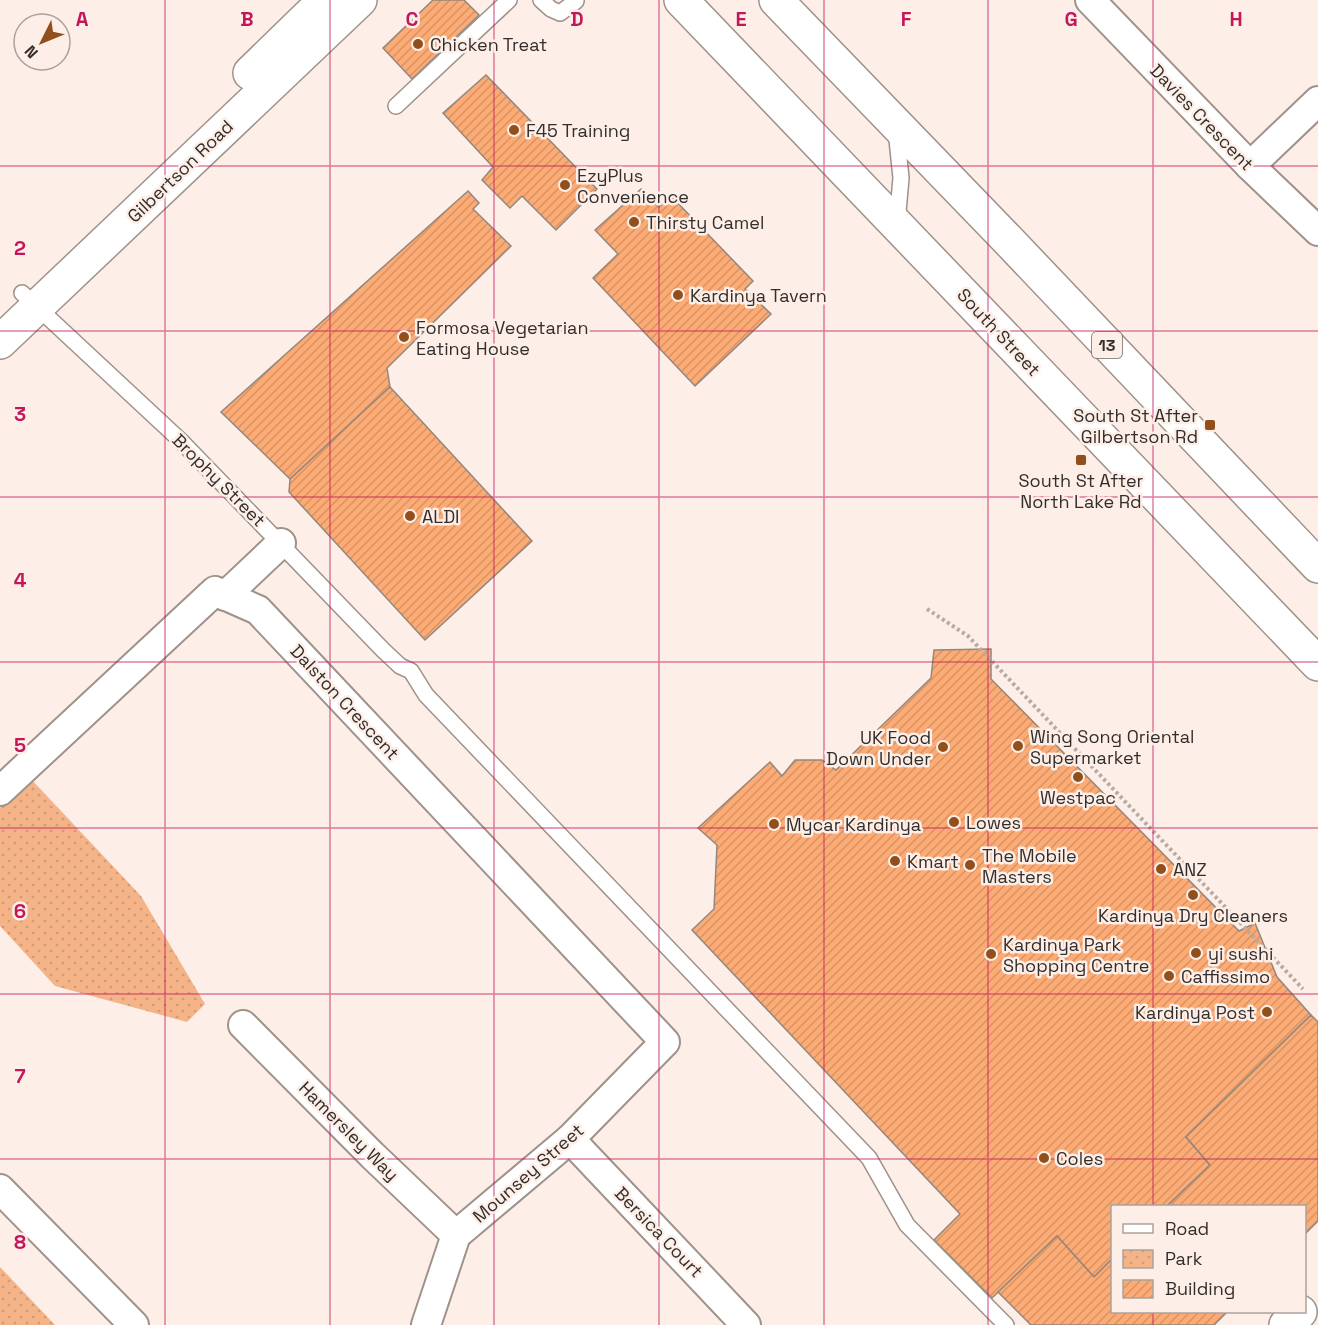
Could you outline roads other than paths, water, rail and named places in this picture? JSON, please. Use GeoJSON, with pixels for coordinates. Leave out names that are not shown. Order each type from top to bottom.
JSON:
{"type":"FeatureCollection","features":[{"type":"Feature","properties":{"kind":"main road","name":"Gilbertson Road"},"geometry":{"type":"LineString","coordinates":[[0,342],[19,305],[325,0]]}},
{"type":"Feature","properties":{"kind":"main road","name":"Gilbertson Road"},"geometry":{"type":"LineString","coordinates":[[19,305],[360,0]]}},
{"type":"Feature","properties":{"kind":"main road","name":"South Street"},"geometry":{"type":"LineString","coordinates":[[681,0],[1182,525],[1318,664]]}},
{"type":"Feature","properties":{"kind":"main road","name":"13"},"geometry":{"type":"LineString","coordinates":[[776,0],[1318,566]]}},
{"type":"Feature","properties":{"kind":"main road"},"geometry":{"type":"LineString","coordinates":[[1306,1306],[1318,1294]]}},
{"type":"Feature","properties":{"kind":"main road"},"geometry":{"type":"LineString","coordinates":[[1286,1325],[1298,1313]]}},
{"type":"Feature","properties":{"kind":"street","name":"Davies Crescent"},"geometry":{"type":"LineString","coordinates":[[1090,0],[1250,166],[1318,231]]}},
{"type":"Feature","properties":{"kind":"street"},"geometry":{"type":"LineString","coordinates":[[1250,166],[1318,101]]}},
{"type":"Feature","properties":{"kind":"street"},"geometry":{"type":"LineString","coordinates":[[0,791],[215,591],[225,596],[281,543]]}},
{"type":"Feature","properties":{"kind":"street","name":"Dalston Crescent"},"geometry":{"type":"LineString","coordinates":[[225,596],[258,610],[665,1042]]}},
{"type":"Feature","properties":{"kind":"street","name":"Hamersley Way"},"geometry":{"type":"LineString","coordinates":[[243,1025],[372,1155],[456,1235]]}},
{"type":"Feature","properties":{"kind":"street","name":"Mounsey Street"},"geometry":{"type":"LineString","coordinates":[[426,1325],[456,1235],[570,1139],[665,1042]]}},
{"type":"Feature","properties":{"kind":"street","name":"Bersica Court"},"geometry":{"type":"LineString","coordinates":[[570,1139],[746,1325]]}},
{"type":"Feature","properties":{"kind":"street"},"geometry":{"type":"LineString","coordinates":[[0,1189],[134,1325]]}},
{"type":"Feature","properties":{"kind":"lane"},"geometry":{"type":"LineString","coordinates":[[396,106],[509,0]]}},
{"type":"Feature","properties":{"kind":"lane"},"geometry":{"type":"LineString","coordinates":[[541,0],[560,14],[576,2]]}},
{"type":"Feature","properties":{"kind":"lane"},"geometry":{"type":"LineString","coordinates":[[896,124],[901,178],[897,224]]}},
{"type":"Feature","properties":{"kind":"lane","name":"Brophy Street"},"geometry":{"type":"LineString","coordinates":[[19,305],[181,441],[383,650],[400,666],[411,672],[426,695],[869,1158],[907,1225],[1006,1325]]}},
{"type":"Feature","properties":{"kind":"place","name":"Chicken Treat"},"geometry":{"type":"Point","coordinates":[418,44]}},
{"type":"Feature","properties":{"kind":"place","name":"F45 Training"},"geometry":{"type":"Point","coordinates":[514,130]}},
{"type":"Feature","properties":{"kind":"place","name":"EzyPlus Convenience"},"geometry":{"type":"Point","coordinates":[565,185]}},
{"type":"Feature","properties":{"kind":"place","name":"Thirsty Camel"},"geometry":{"type":"Point","coordinates":[634,222]}},
{"type":"Feature","properties":{"kind":"place","name":"Kardinya Tavern"},"geometry":{"type":"Point","coordinates":[678,295]}},
{"type":"Feature","properties":{"kind":"place","name":"Formosa Vegetarian Eating House"},"geometry":{"type":"Point","coordinates":[404,337]}},
{"type":"Feature","properties":{"kind":"place","name":"South St After Gilbertson Rd"},"geometry":{"type":"Point","coordinates":[1210,425]}},
{"type":"Feature","properties":{"kind":"place","name":"South St After North Lake Rd"},"geometry":{"type":"Point","coordinates":[1081,460]}},
{"type":"Feature","properties":{"kind":"place","name":"ALDI"},"geometry":{"type":"Point","coordinates":[410,516]}},
{"type":"Feature","properties":{"kind":"place","name":"Wing Song Oriental Supermarket"},"geometry":{"type":"Point","coordinates":[1018,746]}},
{"type":"Feature","properties":{"kind":"place","name":"UK Food Down Under"},"geometry":{"type":"Point","coordinates":[943,747]}},
{"type":"Feature","properties":{"kind":"place","name":"Westpac"},"geometry":{"type":"Point","coordinates":[1078,777]}},
{"type":"Feature","properties":{"kind":"place","name":"Lowes"},"geometry":{"type":"Point","coordinates":[954,822]}},
{"type":"Feature","properties":{"kind":"place","name":"Mycar Kardinya"},"geometry":{"type":"Point","coordinates":[774,824]}},
{"type":"Feature","properties":{"kind":"place","name":"Kmart"},"geometry":{"type":"Point","coordinates":[895,861]}},
{"type":"Feature","properties":{"kind":"place","name":"The Mobile Masters"},"geometry":{"type":"Point","coordinates":[970,865]}},
{"type":"Feature","properties":{"kind":"place","name":"ANZ"},"geometry":{"type":"Point","coordinates":[1161,869]}},
{"type":"Feature","properties":{"kind":"place","name":"Kardinya Dry Cleaners"},"geometry":{"type":"Point","coordinates":[1193,895]}},
{"type":"Feature","properties":{"kind":"place","name":"yi sushi"},"geometry":{"type":"Point","coordinates":[1196,953]}},
{"type":"Feature","properties":{"kind":"place","name":"Kardinya Park Shopping Centre"},"geometry":{"type":"Point","coordinates":[991,954]}},
{"type":"Feature","properties":{"kind":"place","name":"Caffissimo"},"geometry":{"type":"Point","coordinates":[1169,976]}},
{"type":"Feature","properties":{"kind":"place","name":"Kardinya Post"},"geometry":{"type":"Point","coordinates":[1267,1012]}},
{"type":"Feature","properties":{"kind":"place","name":"Coles"},"geometry":{"type":"Point","coordinates":[1044,1158]}}]}
